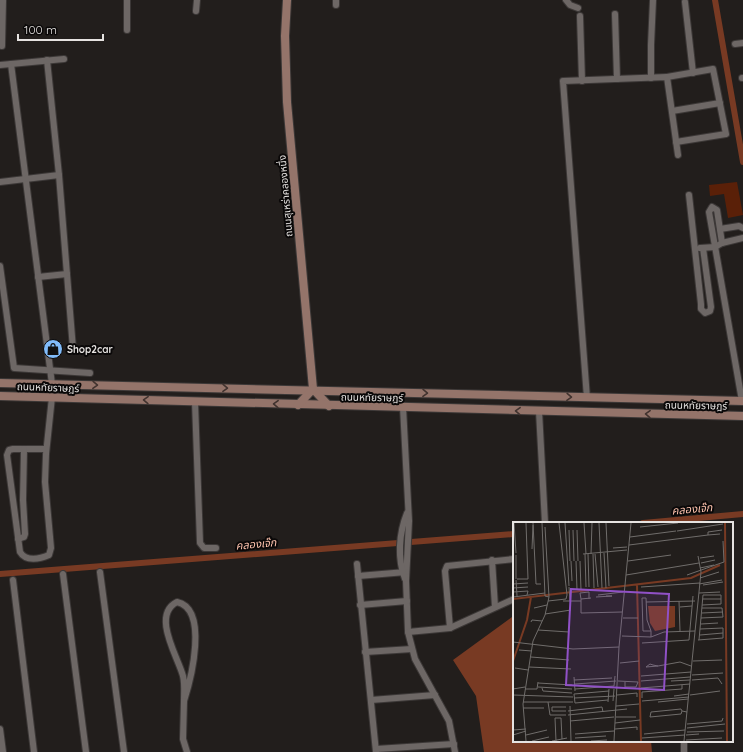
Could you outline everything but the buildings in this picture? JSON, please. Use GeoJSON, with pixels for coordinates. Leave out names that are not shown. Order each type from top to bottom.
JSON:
{"type":"FeatureCollection","features":[{"type":"Feature","properties":{"kind":"main road","name":"ถนนสุเหร่าคลองหนึ่ง"},"geometry":{"type":"LineString","coordinates":[[287,0],[285,36],[287,102],[314,389]]}},
{"type":"Feature","properties":{"kind":"main road","name":"ถนนหทัยราษฎร์"},"geometry":{"type":"LineString","coordinates":[[0,382],[743,401]]}},
{"type":"Feature","properties":{"kind":"main road"},"geometry":{"type":"LineString","coordinates":[[298,405],[314,389],[329,406]]}},
{"type":"Feature","properties":{"kind":"main road","name":"ถนนหทัยราษฎร์"},"geometry":{"type":"LineString","coordinates":[[0,396],[743,416]]}},
{"type":"Feature","properties":{"kind":"street"},"geometry":{"type":"LineString","coordinates":[[2,46],[3,0]]}},
{"type":"Feature","properties":{"kind":"street"},"geometry":{"type":"LineString","coordinates":[[127,0],[127,30]]}},
{"type":"Feature","properties":{"kind":"street"},"geometry":{"type":"LineString","coordinates":[[196,0],[196,11]]}},
{"type":"Feature","properties":{"kind":"street"},"geometry":{"type":"LineString","coordinates":[[566,0],[570,5],[578,8]]}},
{"type":"Feature","properties":{"kind":"street"},"geometry":{"type":"LineString","coordinates":[[651,78],[653,0]]}},
{"type":"Feature","properties":{"kind":"street"},"geometry":{"type":"LineString","coordinates":[[685,2],[693,73]]}},
{"type":"Feature","properties":{"kind":"street"},"geometry":{"type":"LineString","coordinates":[[616,14],[618,79]]}},
{"type":"Feature","properties":{"kind":"street"},"geometry":{"type":"LineString","coordinates":[[580,16],[582,81]]}},
{"type":"Feature","properties":{"kind":"street"},"geometry":{"type":"LineString","coordinates":[[735,44],[743,44]]}},
{"type":"Feature","properties":{"kind":"street"},"geometry":{"type":"LineString","coordinates":[[0,65],[64,59]]}},
{"type":"Feature","properties":{"kind":"street"},"geometry":{"type":"LineString","coordinates":[[47,60],[60,175],[73,349]]}},
{"type":"Feature","properties":{"kind":"street"},"geometry":{"type":"LineString","coordinates":[[11,64],[52,384]]}},
{"type":"Feature","properties":{"kind":"street"},"geometry":{"type":"LineString","coordinates":[[587,398],[563,81],[667,77],[713,69],[726,134],[676,142]]}},
{"type":"Feature","properties":{"kind":"street"},"geometry":{"type":"LineString","coordinates":[[667,77],[678,155]]}},
{"type":"Feature","properties":{"kind":"street"},"geometry":{"type":"LineString","coordinates":[[672,111],[720,103]]}},
{"type":"Feature","properties":{"kind":"street"},"geometry":{"type":"LineString","coordinates":[[0,182],[60,175]]}},
{"type":"Feature","properties":{"kind":"street"},"geometry":{"type":"LineString","coordinates":[[689,196],[702,309],[705,313],[710,311],[711,306],[703,248]]}},
{"type":"Feature","properties":{"kind":"street"},"geometry":{"type":"LineString","coordinates":[[722,243],[718,210],[712,207],[709,212],[743,401]]}},
{"type":"Feature","properties":{"kind":"street"},"geometry":{"type":"LineString","coordinates":[[720,229],[739,226],[743,228]]}},
{"type":"Feature","properties":{"kind":"street"},"geometry":{"type":"LineString","coordinates":[[694,249],[715,247],[722,243],[743,238]]}},
{"type":"Feature","properties":{"kind":"street"},"geometry":{"type":"LineString","coordinates":[[0,266],[14,368],[90,373]]}},
{"type":"Feature","properties":{"kind":"street"},"geometry":{"type":"LineString","coordinates":[[38,277],[67,274]]}},
{"type":"Feature","properties":{"kind":"street"},"geometry":{"type":"LineString","coordinates":[[46,449],[9,450],[7,455],[20,552],[26,558],[35,559],[43,557],[51,552],[45,482],[46,449],[52,397]]}},
{"type":"Feature","properties":{"kind":"street"},"geometry":{"type":"LineString","coordinates":[[195,402],[200,543],[204,548],[216,548]]}},
{"type":"Feature","properties":{"kind":"street"},"geometry":{"type":"LineString","coordinates":[[403,407],[408,510],[404,551]]}},
{"type":"Feature","properties":{"kind":"street"},"geometry":{"type":"LineString","coordinates":[[539,411],[545,522]]}},
{"type":"Feature","properties":{"kind":"street"},"geometry":{"type":"LineString","coordinates":[[18,539],[24,537],[25,534],[23,500],[24,449]]}},
{"type":"Feature","properties":{"kind":"street"},"geometry":{"type":"LineString","coordinates":[[408,510],[400,532],[404,551],[408,632],[412,649],[449,721],[455,752]]}},
{"type":"Feature","properties":{"kind":"street"},"geometry":{"type":"LineString","coordinates":[[450,628],[445,568],[450,565],[513,559]]}},
{"type":"Feature","properties":{"kind":"street"},"geometry":{"type":"LineString","coordinates":[[492,560],[495,607]]}},
{"type":"Feature","properties":{"kind":"street"},"geometry":{"type":"LineString","coordinates":[[356,564],[376,751],[454,744]]}},
{"type":"Feature","properties":{"kind":"street"},"geometry":{"type":"LineString","coordinates":[[100,572],[124,752]]}},
{"type":"Feature","properties":{"kind":"street"},"geometry":{"type":"LineString","coordinates":[[358,576],[405,572]]}},
{"type":"Feature","properties":{"kind":"street"},"geometry":{"type":"LineString","coordinates":[[63,574],[86,752]]}},
{"type":"Feature","properties":{"kind":"street"},"geometry":{"type":"LineString","coordinates":[[13,580],[34,752]]}},
{"type":"Feature","properties":{"kind":"street"},"geometry":{"type":"LineString","coordinates":[[408,632],[450,628],[513,599]]}},
{"type":"Feature","properties":{"kind":"street"},"geometry":{"type":"LineString","coordinates":[[360,605],[407,601]]}},
{"type":"Feature","properties":{"kind":"street"},"geometry":{"type":"LineString","coordinates":[[184,701],[194,660],[195,638],[192,614],[184,603],[177,602],[171,605],[168,610],[166,627],[183,676],[183,739],[187,752]]}},
{"type":"Feature","properties":{"kind":"street"},"geometry":{"type":"LineString","coordinates":[[365,652],[412,649]]}},
{"type":"Feature","properties":{"kind":"street"},"geometry":{"type":"LineString","coordinates":[[370,700],[435,695]]}},
{"type":"Feature","properties":{"kind":"street"},"geometry":{"type":"LineString","coordinates":[[0,729],[3,752]]}},
{"type":"Feature","properties":{"kind":"shaded area"},"geometry":{"type":"Polygon","coordinates":[[[737,182],[743,215],[728,218],[724,194],[710,196],[709,185],[737,182]]]}},
{"type":"Feature","properties":{"kind":"shaded area"},"geometry":{"type":"Polygon","coordinates":[[[513,617],[513,742],[651,742],[652,752],[484,752],[476,696],[453,660],[513,617]]]}},
{"type":"Feature","properties":{"kind":"waterway"},"geometry":{"type":"LineString","coordinates":[[715,0],[743,162]]}},
{"type":"Feature","properties":{"kind":"waterway","name":"คลองเจ๊ก"},"geometry":{"type":"LineString","coordinates":[[654,522],[743,514]]}},
{"type":"Feature","properties":{"kind":"waterway","name":"คลองเจ๊ก"},"geometry":{"type":"LineString","coordinates":[[0,574],[513,534]]}},
{"type":"Feature","properties":{"kind":"place","name":"Shop2car"},"geometry":{"type":"Point","coordinates":[53,349]}}]}
